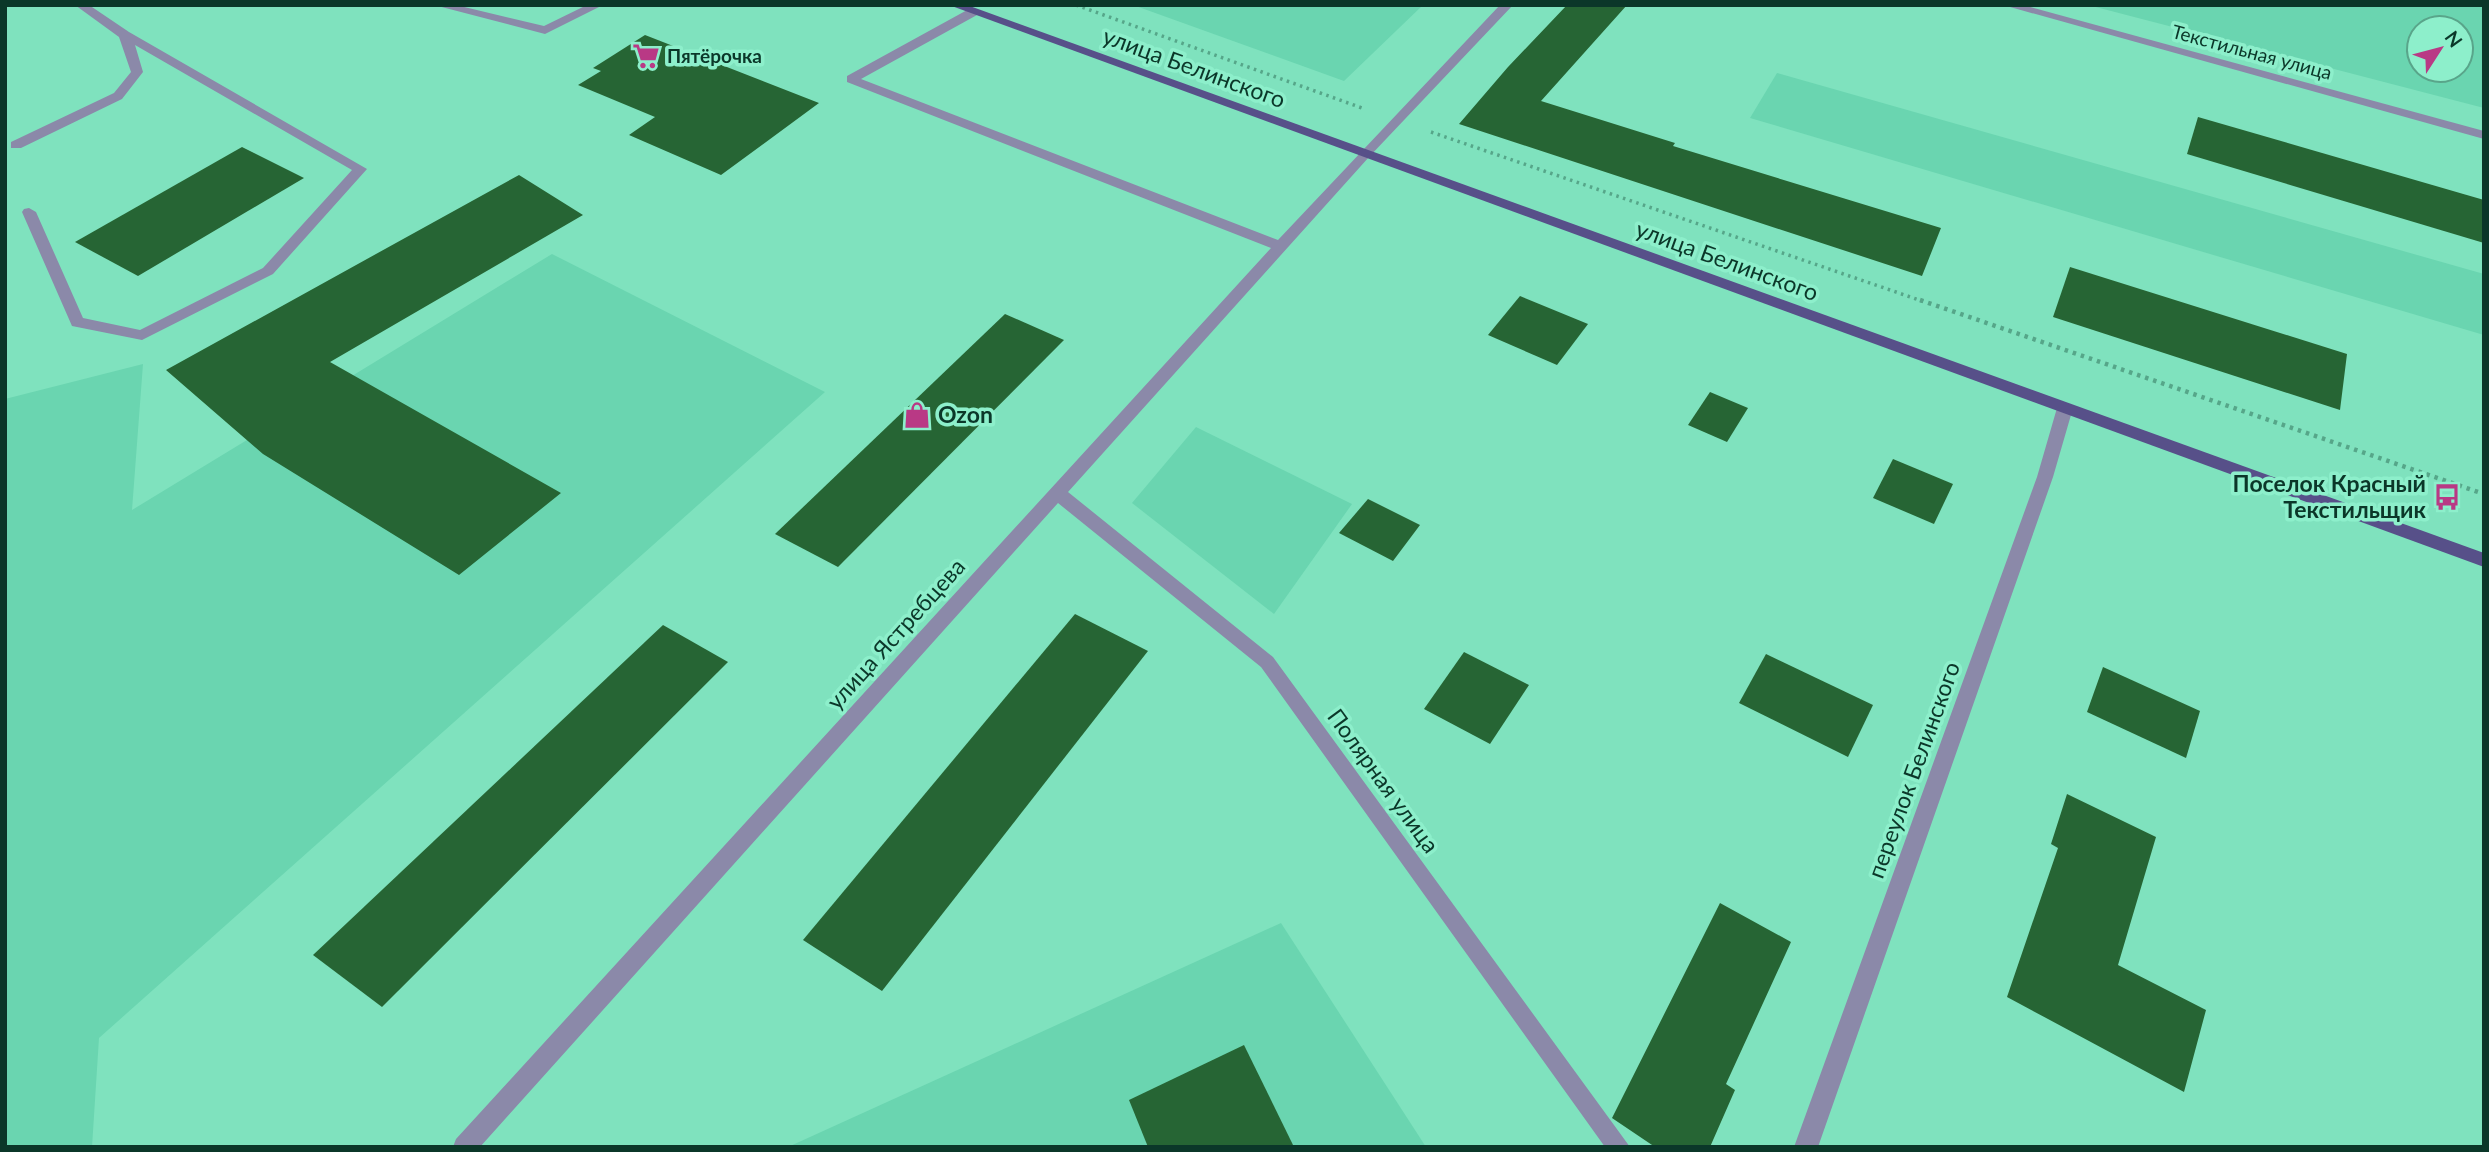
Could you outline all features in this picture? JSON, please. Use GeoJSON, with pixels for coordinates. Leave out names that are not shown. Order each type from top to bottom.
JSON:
{"type":"FeatureCollection","features":[{"type":"Feature","properties":{"kind":"main road","name":"улица Белинского"},"geometry":{"type":"LineString","coordinates":[[955,5],[2484,560]]}},
{"type":"Feature","properties":{"kind":"street"},"geometry":{"type":"LineString","coordinates":[[29,212],[77,321],[142,335],[268,271],[360,169],[125,35],[82,5]]}},
{"type":"Feature","properties":{"kind":"street"},"geometry":{"type":"LineString","coordinates":[[440,5],[545,30],[597,5]]}},
{"type":"Feature","properties":{"kind":"street","name":"улица Ястребцева"},"geometry":{"type":"LineString","coordinates":[[464,1147],[1364,154],[1507,5]]}},
{"type":"Feature","properties":{"kind":"street","name":"Текстильная улица"},"geometry":{"type":"LineString","coordinates":[[2009,5],[2484,135]]}},
{"type":"Feature","properties":{"kind":"street"},"geometry":{"type":"LineString","coordinates":[[972,12],[851,79],[1280,246]]}},
{"type":"Feature","properties":{"kind":"street"},"geometry":{"type":"LineString","coordinates":[[16,145],[118,96],[137,72],[125,35]]}},
{"type":"Feature","properties":{"kind":"street","name":"переулок Белинского"},"geometry":{"type":"LineString","coordinates":[[1806,1147],[2040,490],[2065,408]]}},
{"type":"Feature","properties":{"kind":"street","name":"Полярная улица"},"geometry":{"type":"LineString","coordinates":[[1057,493],[1267,662],[1619,1147]]}},
{"type":"Feature","properties":{"kind":"path"},"geometry":{"type":"LineString","coordinates":[[1076,5],[1362,108]]}},
{"type":"Feature","properties":{"kind":"path"},"geometry":{"type":"LineString","coordinates":[[1431,132],[2484,494]]}},
{"type":"Feature","properties":{"kind":"shaded area"},"geometry":{"type":"Polygon","coordinates":[[[1133,5],[1423,5],[1344,81],[1133,5]]]}},
{"type":"Feature","properties":{"kind":"shaded area"},"geometry":{"type":"Polygon","coordinates":[[[2088,5],[2484,5],[2484,108],[2088,5]]]}},
{"type":"Feature","properties":{"kind":"shaded area"},"geometry":{"type":"Polygon","coordinates":[[[1777,73],[2484,274],[2484,335],[1750,118],[1777,73]]]}},
{"type":"Feature","properties":{"kind":"shaded area"},"geometry":{"type":"Polygon","coordinates":[[[552,254],[825,392],[99,1038],[92,1147],[5,1147],[5,399],[143,364],[132,510],[552,254]]]}},
{"type":"Feature","properties":{"kind":"shaded area"},"geometry":{"type":"Polygon","coordinates":[[[1196,427],[1352,504],[1274,614],[1132,503],[1196,427]]]}},
{"type":"Feature","properties":{"kind":"shaded area"},"geometry":{"type":"Polygon","coordinates":[[[1281,923],[1426,1147],[788,1147],[1281,923]]]}},
{"type":"Feature","properties":{"kind":"building"},"geometry":{"type":"Polygon","coordinates":[[[1567,5],[1627,5],[1541,101],[1675,143],[1673,146],[1941,228],[1922,276],[1459,124],[1567,5]]]}},
{"type":"Feature","properties":{"kind":"building"},"geometry":{"type":"Polygon","coordinates":[[[645,35],[819,103],[721,175],[629,135],[655,117],[578,85],[601,71],[593,68],[645,35]]]}},
{"type":"Feature","properties":{"kind":"building"},"geometry":{"type":"Polygon","coordinates":[[[2198,117],[2484,200],[2484,243],[2187,154],[2198,117]]]}},
{"type":"Feature","properties":{"kind":"building"},"geometry":{"type":"Polygon","coordinates":[[[242,147],[304,178],[138,276],[75,242],[242,147]]]}},
{"type":"Feature","properties":{"kind":"building"},"geometry":{"type":"Polygon","coordinates":[[[519,175],[583,215],[330,362],[561,493],[459,575],[263,454],[166,370],[519,175]]]}},
{"type":"Feature","properties":{"kind":"building"},"geometry":{"type":"Polygon","coordinates":[[[2070,267],[2347,354],[2340,410],[2053,317],[2070,267]]]}},
{"type":"Feature","properties":{"kind":"building"},"geometry":{"type":"Polygon","coordinates":[[[1520,296],[1588,324],[1557,365],[1488,335],[1520,296]]]}},
{"type":"Feature","properties":{"kind":"building"},"geometry":{"type":"Polygon","coordinates":[[[1005,314],[1064,340],[838,567],[775,534],[1005,314]]]}},
{"type":"Feature","properties":{"kind":"building"},"geometry":{"type":"Polygon","coordinates":[[[1710,392],[1748,408],[1727,442],[1688,425],[1710,392]]]}},
{"type":"Feature","properties":{"kind":"building"},"geometry":{"type":"Polygon","coordinates":[[[1893,459],[1953,484],[1934,524],[1873,498],[1893,459]]]}},
{"type":"Feature","properties":{"kind":"building"},"geometry":{"type":"Polygon","coordinates":[[[1368,499],[1420,525],[1393,561],[1339,533],[1368,499]]]}},
{"type":"Feature","properties":{"kind":"building"},"geometry":{"type":"Polygon","coordinates":[[[1075,614],[1148,651],[882,991],[803,940],[1075,614]]]}},
{"type":"Feature","properties":{"kind":"building"},"geometry":{"type":"Polygon","coordinates":[[[663,625],[728,662],[382,1007],[313,955],[663,625]]]}},
{"type":"Feature","properties":{"kind":"building"},"geometry":{"type":"Polygon","coordinates":[[[1464,652],[1529,685],[1490,744],[1424,709],[1464,652]]]}},
{"type":"Feature","properties":{"kind":"building"},"geometry":{"type":"Polygon","coordinates":[[[1766,654],[1873,705],[1848,757],[1739,703],[1766,654]]]}},
{"type":"Feature","properties":{"kind":"building"},"geometry":{"type":"Polygon","coordinates":[[[2103,667],[2200,711],[2186,758],[2087,712],[2103,667]]]}},
{"type":"Feature","properties":{"kind":"building"},"geometry":{"type":"Polygon","coordinates":[[[2067,794],[2156,837],[2118,965],[2206,1010],[2184,1092],[2007,997],[2058,848],[2051,844],[2067,794]]]}},
{"type":"Feature","properties":{"kind":"building"},"geometry":{"type":"Polygon","coordinates":[[[1720,903],[1791,942],[1726,1084],[1735,1090],[1710,1147],[1655,1147],[1612,1118],[1720,903]]]}},
{"type":"Feature","properties":{"kind":"building"},"geometry":{"type":"Polygon","coordinates":[[[1244,1045],[1294,1147],[1148,1147],[1129,1100],[1244,1045]]]}},
{"type":"Feature","properties":{"kind":"place","name":"Пятёрочка"},"geometry":{"type":"Point","coordinates":[646,56]}},
{"type":"Feature","properties":{"kind":"place","name":"Ozon"},"geometry":{"type":"Point","coordinates":[917,415]}},
{"type":"Feature","properties":{"kind":"place","name":"Поселок Красный Текстильщик"},"geometry":{"type":"Point","coordinates":[2447,497]}}]}
